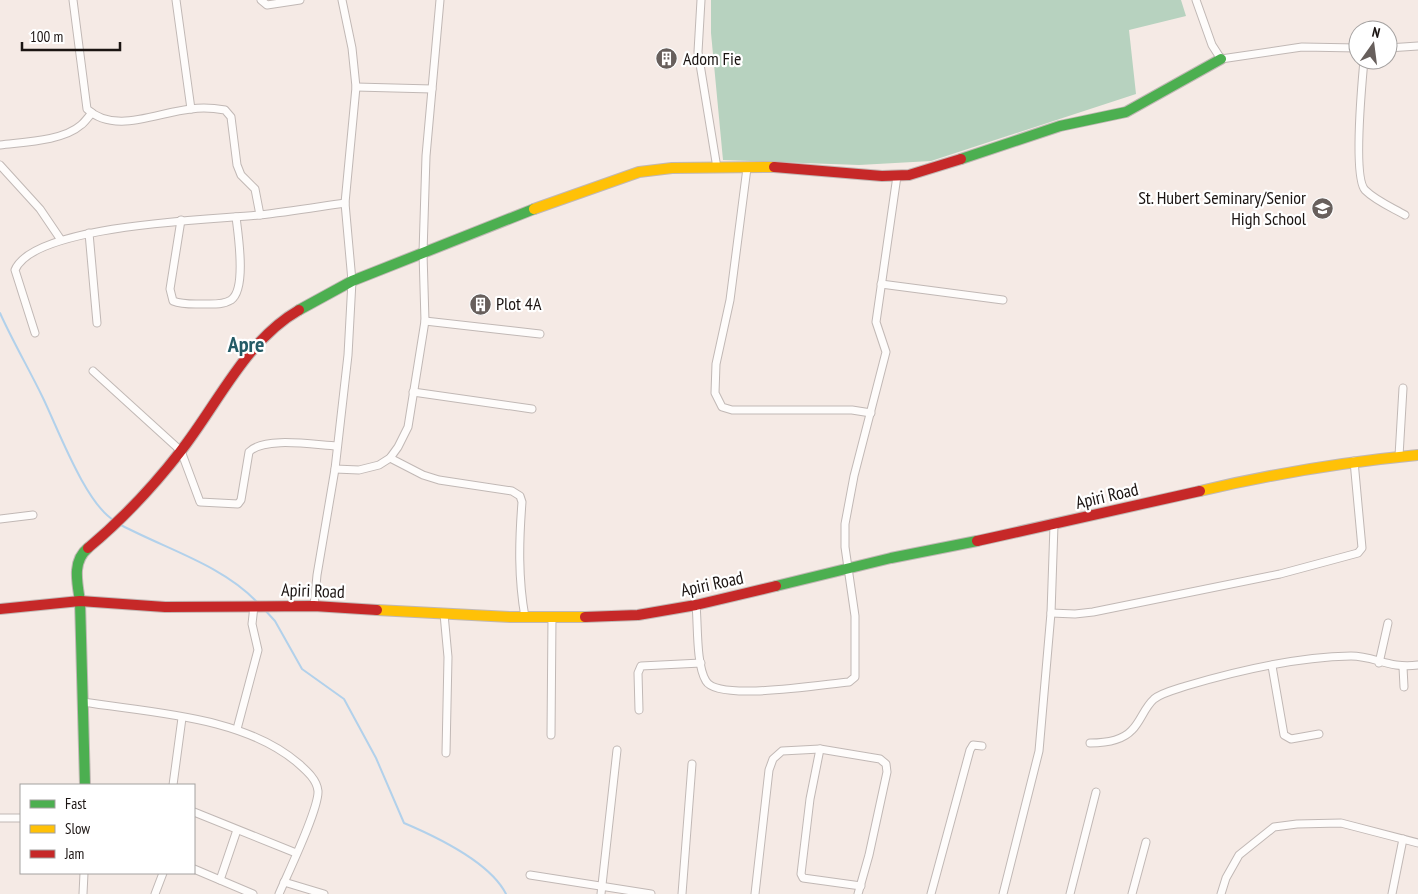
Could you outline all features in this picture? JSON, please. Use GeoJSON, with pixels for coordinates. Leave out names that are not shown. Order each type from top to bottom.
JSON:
{"type":"FeatureCollection","features":[{"type":"Feature","properties":{"kind":"street"},"geometry":{"type":"LineString","coordinates":[[74,0],[87,109],[110,122],[135,120],[191,109],[225,110],[231,117],[236,165],[241,175],[255,189],[260,215]]}},
{"type":"Feature","properties":{"kind":"street"},"geometry":{"type":"LineString","coordinates":[[176,0],[191,109]]}},
{"type":"Feature","properties":{"kind":"street"},"geometry":{"type":"LineString","coordinates":[[261,0],[267,5],[300,0]]}},
{"type":"Feature","properties":{"kind":"street"},"geometry":{"type":"LineString","coordinates":[[314,606],[317,574],[335,469],[348,355],[352,281],[346,202],[356,87],[352,48],[342,0]]}},
{"type":"Feature","properties":{"kind":"street"},"geometry":{"type":"LineString","coordinates":[[335,469],[359,470],[379,464],[390,458],[408,427],[425,320],[423,253],[426,156],[440,0]]}},
{"type":"Feature","properties":{"kind":"street"},"geometry":{"type":"LineString","coordinates":[[700,0],[698,52],[717,168]]}},
{"type":"Feature","properties":{"kind":"street"},"geometry":{"type":"LineString","coordinates":[[1196,0],[1212,44],[1221,59]]}},
{"type":"Feature","properties":{"kind":"street"},"geometry":{"type":"LineString","coordinates":[[1398,47],[1418,46]]}},
{"type":"Feature","properties":{"kind":"street"},"geometry":{"type":"LineString","coordinates":[[85,784],[80,601],[76,572],[82,554],[125,517],[181,451],[240,364],[261,340],[284,319],[352,281],[512,220],[571,195],[639,172],[672,168],[779,167],[897,176],[935,169],[1005,143],[1060,126],[1126,112],[1221,59],[1302,47],[1348,48]]}},
{"type":"Feature","properties":{"kind":"street"},"geometry":{"type":"LineString","coordinates":[[1363,70],[1360,126],[1360,179],[1364,190],[1405,215]]}},
{"type":"Feature","properties":{"kind":"street"},"geometry":{"type":"LineString","coordinates":[[356,87],[432,89]]}},
{"type":"Feature","properties":{"kind":"street"},"geometry":{"type":"LineString","coordinates":[[0,145],[40,140],[66,133],[81,126],[92,113]]}},
{"type":"Feature","properties":{"kind":"street"},"geometry":{"type":"LineString","coordinates":[[0,165],[40,209],[61,240]]}},
{"type":"Feature","properties":{"kind":"street"},"geometry":{"type":"LineString","coordinates":[[747,168],[730,300],[716,364],[715,393],[722,406],[732,410],[852,410],[871,413]]}},
{"type":"Feature","properties":{"kind":"street"},"geometry":{"type":"LineString","coordinates":[[696,605],[700,663],[707,684],[716,689],[741,693],[849,682],[855,677],[855,616],[845,547],[845,524],[886,352],[876,322],[897,176]]}},
{"type":"Feature","properties":{"kind":"street"},"geometry":{"type":"LineString","coordinates":[[34,333],[15,270],[24,257],[61,240],[89,233],[181,220],[260,215],[346,202]]}},
{"type":"Feature","properties":{"kind":"street"},"geometry":{"type":"LineString","coordinates":[[181,220],[170,289],[173,301],[180,304],[218,304],[230,301],[235,296],[239,277],[241,258],[236,217]]}},
{"type":"Feature","properties":{"kind":"street"},"geometry":{"type":"LineString","coordinates":[[89,233],[97,324]]}},
{"type":"Feature","properties":{"kind":"street"},"geometry":{"type":"LineString","coordinates":[[881,284],[1003,300]]}},
{"type":"Feature","properties":{"kind":"street"},"geometry":{"type":"LineString","coordinates":[[425,320],[540,334]]}},
{"type":"Feature","properties":{"kind":"street"},"geometry":{"type":"LineString","coordinates":[[93,371],[181,451],[200,502],[238,504],[241,500],[249,452],[254,447],[268,443],[337,446]]}},
{"type":"Feature","properties":{"kind":"street"},"geometry":{"type":"LineString","coordinates":[[1399,456],[1403,388]]}},
{"type":"Feature","properties":{"kind":"street"},"geometry":{"type":"LineString","coordinates":[[413,392],[532,409]]}},
{"type":"Feature","properties":{"kind":"street","name":"Apiri Road"},"geometry":{"type":"LineString","coordinates":[[0,608],[80,601],[165,606],[314,606],[525,617],[638,614],[696,605],[891,558],[1054,525],[1246,480],[1354,461],[1418,455]]}},
{"type":"Feature","properties":{"kind":"street"},"geometry":{"type":"LineString","coordinates":[[390,458],[423,475],[439,480],[512,491],[520,496],[522,502],[519,550],[520,589],[525,617]]}},
{"type":"Feature","properties":{"kind":"street"},"geometry":{"type":"LineString","coordinates":[[1051,613],[1075,614],[1093,612],[1280,574],[1358,553],[1362,548],[1354,461]]}},
{"type":"Feature","properties":{"kind":"street"},"geometry":{"type":"LineString","coordinates":[[0,519],[33,515]]}},
{"type":"Feature","properties":{"kind":"street"},"geometry":{"type":"LineString","coordinates":[[1003,894],[1039,751],[1051,613],[1054,525]]}},
{"type":"Feature","properties":{"kind":"street"},"geometry":{"type":"LineString","coordinates":[[237,729],[258,650],[252,624],[254,606]]}},
{"type":"Feature","properties":{"kind":"street"},"geometry":{"type":"LineString","coordinates":[[444,614],[448,657],[446,753]]}},
{"type":"Feature","properties":{"kind":"street"},"geometry":{"type":"LineString","coordinates":[[551,735],[552,617]]}},
{"type":"Feature","properties":{"kind":"street"},"geometry":{"type":"LineString","coordinates":[[1379,663],[1388,622]]}},
{"type":"Feature","properties":{"kind":"street"},"geometry":{"type":"LineString","coordinates":[[1090,743],[1110,742],[1132,730],[1156,697],[1186,686],[1272,666],[1350,656],[1361,656],[1379,663],[1403,667],[1418,665]]}},
{"type":"Feature","properties":{"kind":"street"},"geometry":{"type":"LineString","coordinates":[[639,710],[638,673],[641,666],[700,663]]}},
{"type":"Feature","properties":{"kind":"street"},"geometry":{"type":"LineString","coordinates":[[1272,666],[1284,736],[1291,739],[1319,734]]}},
{"type":"Feature","properties":{"kind":"street"},"geometry":{"type":"LineString","coordinates":[[1403,667],[1404,687]]}},
{"type":"Feature","properties":{"kind":"street"},"geometry":{"type":"LineString","coordinates":[[83,702],[237,729],[271,745],[292,758],[307,772],[317,785],[318,794],[279,894]]}},
{"type":"Feature","properties":{"kind":"street"},"geometry":{"type":"LineString","coordinates":[[173,784],[182,718]]}},
{"type":"Feature","properties":{"kind":"street"},"geometry":{"type":"LineString","coordinates":[[931,894],[970,750],[973,746],[982,746]]}},
{"type":"Feature","properties":{"kind":"street"},"geometry":{"type":"LineString","coordinates":[[820,749],[810,799],[803,878],[861,886]]}},
{"type":"Feature","properties":{"kind":"street"},"geometry":{"type":"LineString","coordinates":[[755,894],[769,770],[773,759],[782,751],[820,749],[880,759],[886,764],[887,772],[858,894]]}},
{"type":"Feature","properties":{"kind":"street"},"geometry":{"type":"LineString","coordinates":[[600,894],[617,750]]}},
{"type":"Feature","properties":{"kind":"street"},"geometry":{"type":"LineString","coordinates":[[682,894],[692,764]]}},
{"type":"Feature","properties":{"kind":"street"},"geometry":{"type":"LineString","coordinates":[[1070,894],[1096,792]]}},
{"type":"Feature","properties":{"kind":"street"},"geometry":{"type":"LineString","coordinates":[[195,812],[296,853]]}},
{"type":"Feature","properties":{"kind":"street"},"geometry":{"type":"LineString","coordinates":[[0,818],[20,818]]}},
{"type":"Feature","properties":{"kind":"street"},"geometry":{"type":"LineString","coordinates":[[1221,894],[1226,878],[1239,855],[1274,827],[1297,824],[1341,824],[1418,843]]}},
{"type":"Feature","properties":{"kind":"street"},"geometry":{"type":"LineString","coordinates":[[220,880],[237,830]]}},
{"type":"Feature","properties":{"kind":"street"},"geometry":{"type":"LineString","coordinates":[[1392,894],[1403,839]]}},
{"type":"Feature","properties":{"kind":"street"},"geometry":{"type":"LineString","coordinates":[[1132,894],[1146,842]]}},
{"type":"Feature","properties":{"kind":"street"},"geometry":{"type":"LineString","coordinates":[[195,869],[253,894]]}},
{"type":"Feature","properties":{"kind":"street"},"geometry":{"type":"LineString","coordinates":[[83,894],[84,874]]}},
{"type":"Feature","properties":{"kind":"street"},"geometry":{"type":"LineString","coordinates":[[155,894],[163,874]]}},
{"type":"Feature","properties":{"kind":"street"},"geometry":{"type":"LineString","coordinates":[[530,875],[602,884],[651,894]]}},
{"type":"Feature","properties":{"kind":"street"},"geometry":{"type":"LineString","coordinates":[[284,882],[324,894]]}},
{"type":"Feature","properties":{"kind":"green space"},"geometry":{"type":"Polygon","coordinates":[[[711,0],[1181,0],[1186,16],[1129,30],[1136,94],[931,161],[859,165],[723,160],[711,33],[711,0]]]}},
{"type":"Feature","properties":{"kind":"waterway"},"geometry":{"type":"LineString","coordinates":[[0,313],[83,483],[104,512],[115,521]]}},
{"type":"Feature","properties":{"kind":"waterway"},"geometry":{"type":"LineString","coordinates":[[121,525],[210,568],[243,589],[257,602]]}},
{"type":"Feature","properties":{"kind":"waterway"},"geometry":{"type":"LineString","coordinates":[[264,609],[275,621],[302,669],[344,699],[376,758],[404,823],[447,843],[475,861],[488,871],[506,894]]}},
{"type":"Feature","properties":{"kind":"traffic: fast"},"geometry":{"type":"LineString","coordinates":[[961,159],[1060,126],[1126,112],[1221,59]]}},
{"type":"Feature","properties":{"kind":"traffic: fast"},"geometry":{"type":"LineString","coordinates":[[299,310],[352,281],[534,209]]}},
{"type":"Feature","properties":{"kind":"traffic: fast"},"geometry":{"type":"LineString","coordinates":[[776,586],[891,558],[977,541]]}},
{"type":"Feature","properties":{"kind":"traffic: fast"},"geometry":{"type":"LineString","coordinates":[[85,784],[80,601],[77,572],[80,559],[88,548]]}},
{"type":"Feature","properties":{"kind":"traffic: slow"},"geometry":{"type":"LineString","coordinates":[[534,209],[639,172],[672,168],[774,167]]}},
{"type":"Feature","properties":{"kind":"traffic: slow"},"geometry":{"type":"LineString","coordinates":[[1200,491],[1309,469],[1418,455]]}},
{"type":"Feature","properties":{"kind":"traffic: slow"},"geometry":{"type":"LineString","coordinates":[[377,610],[510,617],[585,617]]}},
{"type":"Feature","properties":{"kind":"traffic: jam"},"geometry":{"type":"LineString","coordinates":[[774,167],[882,176],[909,175],[961,159]]}},
{"type":"Feature","properties":{"kind":"traffic: jam"},"geometry":{"type":"LineString","coordinates":[[88,548],[126,514],[159,478],[194,433],[248,356],[263,339],[280,323],[299,310]]}},
{"type":"Feature","properties":{"kind":"traffic: jam"},"geometry":{"type":"LineString","coordinates":[[977,541],[1200,491]]}},
{"type":"Feature","properties":{"kind":"traffic: jam"},"geometry":{"type":"LineString","coordinates":[[585,617],[638,615],[696,605],[776,586]]}},
{"type":"Feature","properties":{"kind":"traffic: jam"},"geometry":{"type":"LineString","coordinates":[[0,609],[80,601],[165,607],[314,606],[377,610]]}},
{"type":"Feature","properties":{"kind":"place","name":"Adom Fie"},"geometry":{"type":"Point","coordinates":[667,59]}},
{"type":"Feature","properties":{"kind":"place","name":"St. Hubert Seminary/Senior High School"},"geometry":{"type":"Point","coordinates":[1322,208]}},
{"type":"Feature","properties":{"kind":"place","name":"Plot 4A"},"geometry":{"type":"Point","coordinates":[480,304]}},
{"type":"Feature","properties":{"kind":"district","name":"Apre"},"geometry":{"type":"Point","coordinates":[246,344]}}]}
